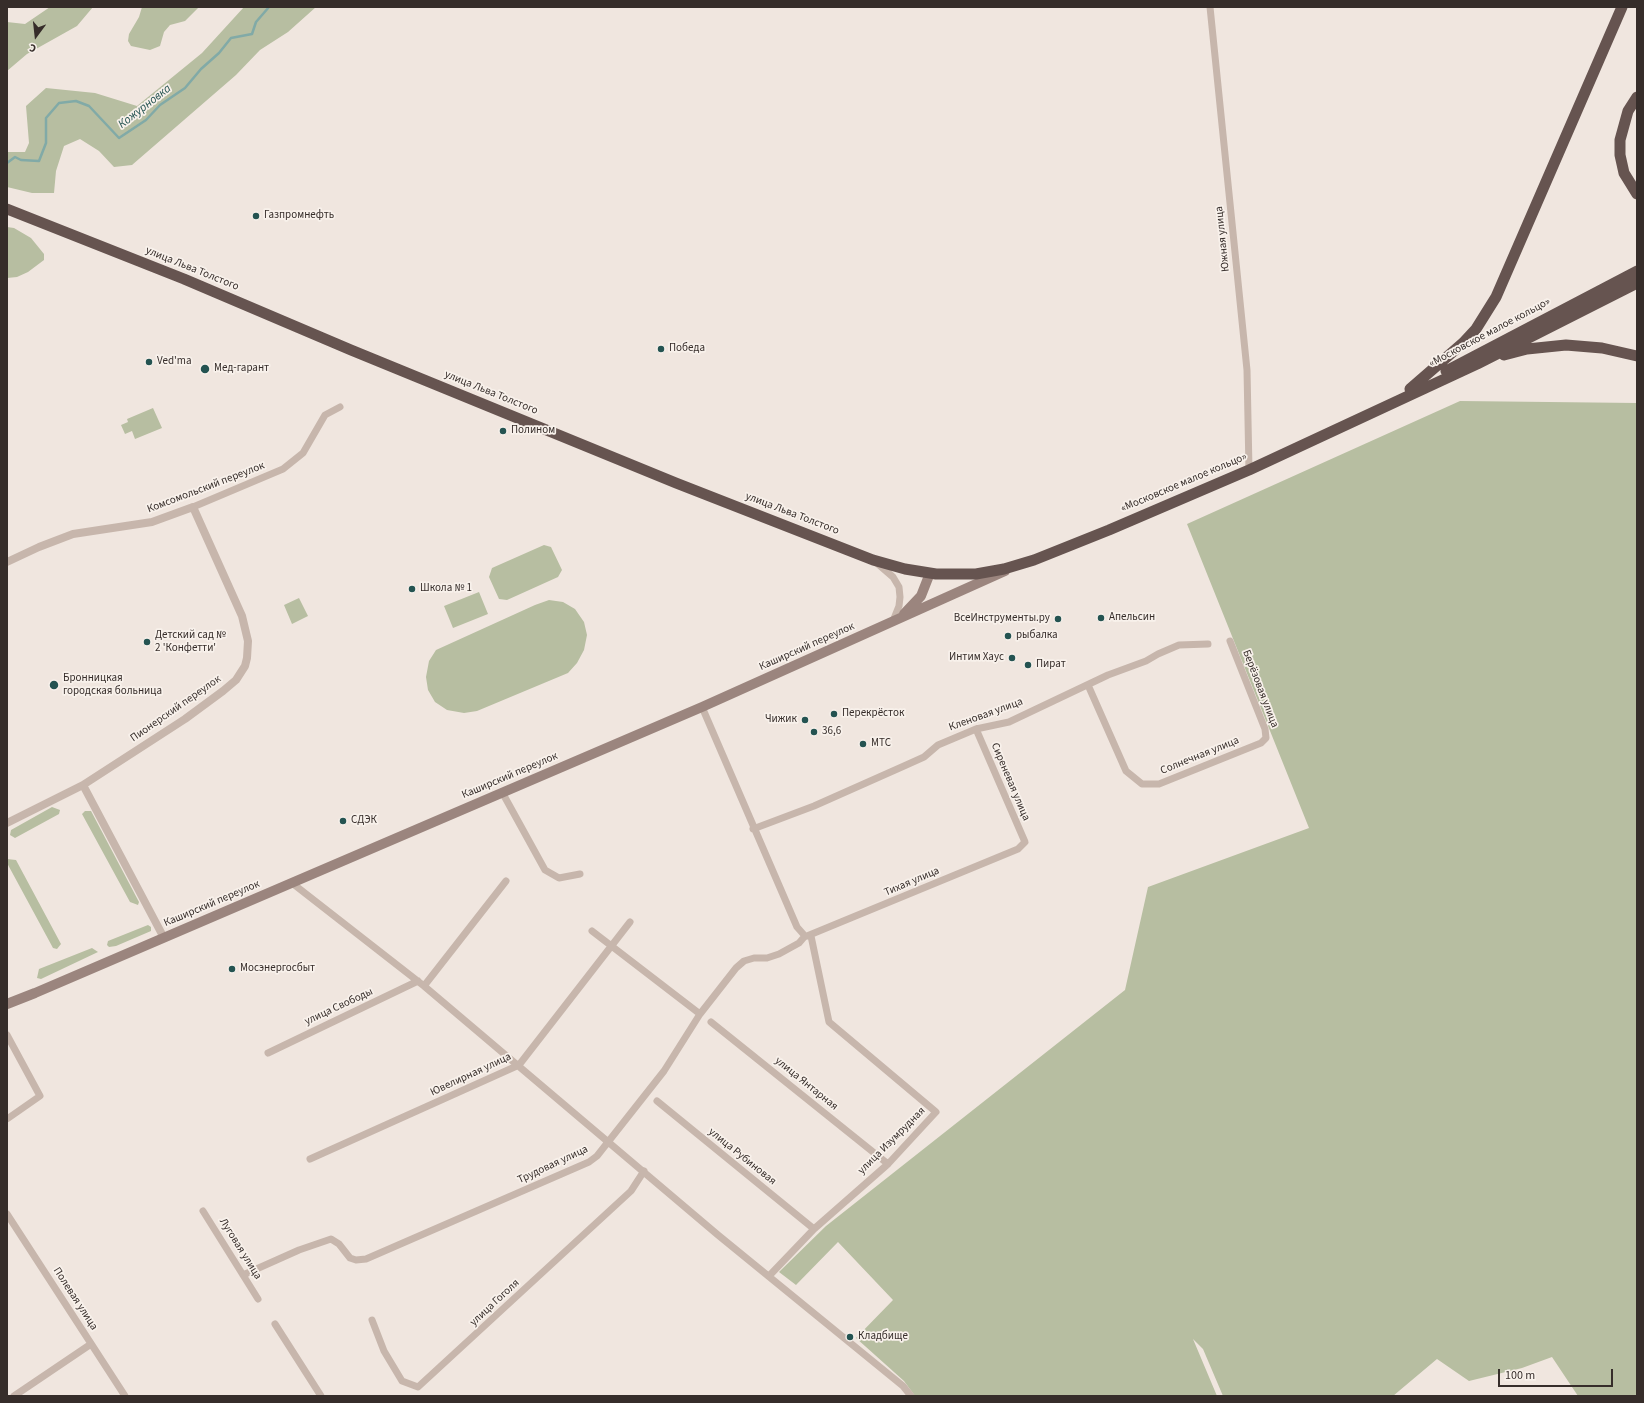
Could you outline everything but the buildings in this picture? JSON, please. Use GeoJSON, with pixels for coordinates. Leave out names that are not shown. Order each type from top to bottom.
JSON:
{"type":"FeatureCollection","features":[{"type":"Feature","properties":{"kind":"highway"},"geometry":{"type":"LineString","coordinates":[[1408,391],[1463,343],[1476,329],[1494,302],[1622,7]]}},
{"type":"Feature","properties":{"kind":"highway"},"geometry":{"type":"LineString","coordinates":[[1637,97],[1628,111],[1623,125],[1620,147],[1624,173],[1637,194]]}},
{"type":"Feature","properties":{"kind":"highway","name":"улица Льва Толстого"},"geometry":{"type":"LineString","coordinates":[[7,209],[177,276],[351,350],[676,483],[873,560],[905,569],[930,573],[976,574],[1020,565]]}},
{"type":"Feature","properties":{"kind":"highway","name":"«Московское малое кольцо»"},"geometry":{"type":"LineString","coordinates":[[1356,419],[1637,271]]}},
{"type":"Feature","properties":{"kind":"highway","name":"«Московское малое кольцо»"},"geometry":{"type":"LineString","coordinates":[[1020,565],[1109,530],[1249,470],[1477,364],[1637,283]]}},
{"type":"Feature","properties":{"kind":"highway"},"geometry":{"type":"LineString","coordinates":[[1477,364],[1527,349],[1566,345],[1602,348],[1637,356]]}},
{"type":"Feature","properties":{"kind":"main road","name":"Каширский переулок"},"geometry":{"type":"LineString","coordinates":[[7,1004],[702,707],[1020,565]]}},
{"type":"Feature","properties":{"kind":"main road"},"geometry":{"type":"LineString","coordinates":[[893,622],[908,611],[921,596],[930,573]]}},
{"type":"Feature","properties":{"kind":"street","name":"Южная улица"},"geometry":{"type":"LineString","coordinates":[[1210,7],[1247,370],[1249,470]]}},
{"type":"Feature","properties":{"kind":"street","name":"Комсомольский переулок"},"geometry":{"type":"LineString","coordinates":[[7,562],[39,547],[73,534],[152,522],[192,508],[283,469],[303,453],[325,415],[340,407]]}},
{"type":"Feature","properties":{"kind":"street","name":"Пионерский переулок"},"geometry":{"type":"LineString","coordinates":[[7,822],[83,786],[185,719],[236,680],[247,658],[248,642],[242,616],[192,508]]}},
{"type":"Feature","properties":{"kind":"street"},"geometry":{"type":"LineString","coordinates":[[873,560],[888,573],[898,586],[900,597],[899,606],[893,622]]}},
{"type":"Feature","properties":{"kind":"street","name":"Берёзовая улица"},"geometry":{"type":"LineString","coordinates":[[1230,642],[1265,729],[1266,738],[1261,743]]}},
{"type":"Feature","properties":{"kind":"street","name":"Кленовая улица"},"geometry":{"type":"LineString","coordinates":[[753,829],[814,806],[924,757],[938,745],[976,729],[1009,722],[1108,674],[1146,661],[1179,645],[1208,644]]}},
{"type":"Feature","properties":{"kind":"street","name":"Солнечная улица"},"geometry":{"type":"LineString","coordinates":[[1088,685],[1123,765],[1132,778],[1142,784],[1160,784],[1261,743]]}},
{"type":"Feature","properties":{"kind":"street"},"geometry":{"type":"LineString","coordinates":[[702,707],[753,829],[797,927],[808,936]]}},
{"type":"Feature","properties":{"kind":"street","name":"Сиреневая улица"},"geometry":{"type":"LineString","coordinates":[[976,729],[1025,842]]}},
{"type":"Feature","properties":{"kind":"street"},"geometry":{"type":"LineString","coordinates":[[83,786],[164,938]]}},
{"type":"Feature","properties":{"kind":"street"},"geometry":{"type":"LineString","coordinates":[[502,792],[546,870],[560,878],[580,874]]}},
{"type":"Feature","properties":{"kind":"street","name":"Тихая улица"},"geometry":{"type":"LineString","coordinates":[[736,968],[744,961],[754,958],[767,958],[779,954],[799,943],[808,936],[1018,849],[1025,842]]}},
{"type":"Feature","properties":{"kind":"street","name":"улица Свободы"},"geometry":{"type":"LineString","coordinates":[[268,1053],[421,983],[506,881]]}},
{"type":"Feature","properties":{"kind":"street"},"geometry":{"type":"LineString","coordinates":[[292,882],[421,983],[718,1235],[903,1386],[911,1396]]}},
{"type":"Feature","properties":{"kind":"street","name":"Ювелирная улица"},"geometry":{"type":"LineString","coordinates":[[310,1159],[519,1065],[630,922]]}},
{"type":"Feature","properties":{"kind":"street"},"geometry":{"type":"LineString","coordinates":[[592,931],[700,1014]]}},
{"type":"Feature","properties":{"kind":"street","name":"улица Изумрудная"},"geometry":{"type":"LineString","coordinates":[[769,1276],[814,1229],[888,1164],[936,1112],[829,1022],[808,936]]}},
{"type":"Feature","properties":{"kind":"street","name":"Трудовая улица"},"geometry":{"type":"LineString","coordinates":[[243,1275],[299,1250],[331,1239],[339,1244],[350,1258],[356,1260],[366,1259],[589,1162],[597,1156],[664,1071],[700,1014],[736,968]]}},
{"type":"Feature","properties":{"kind":"street","name":"улица Янтарная"},"geometry":{"type":"LineString","coordinates":[[711,1022],[888,1164]]}},
{"type":"Feature","properties":{"kind":"street"},"geometry":{"type":"LineString","coordinates":[[7,1035],[40,1096],[7,1119]]}},
{"type":"Feature","properties":{"kind":"street","name":"улица Рубиновая"},"geometry":{"type":"LineString","coordinates":[[657,1101],[814,1229]]}},
{"type":"Feature","properties":{"kind":"street","name":"улица Гоголя"},"geometry":{"type":"LineString","coordinates":[[372,1320],[384,1350],[402,1381],[418,1387],[631,1191],[644,1171]]}},
{"type":"Feature","properties":{"kind":"street","name":"Луговая улица"},"geometry":{"type":"LineString","coordinates":[[203,1211],[258,1299]]}},
{"type":"Feature","properties":{"kind":"street","name":"Полевая улица"},"geometry":{"type":"LineString","coordinates":[[7,1214],[125,1396]]}},
{"type":"Feature","properties":{"kind":"street"},"geometry":{"type":"LineString","coordinates":[[275,1324],[321,1396]]}},
{"type":"Feature","properties":{"kind":"street"},"geometry":{"type":"LineString","coordinates":[[14,1396],[91,1344]]}},
{"type":"Feature","properties":{"kind":"green space"},"geometry":{"type":"Polygon","coordinates":[[[50,7],[93,7],[77,26],[27,54],[7,71],[7,22],[25,24],[50,7]]]}},
{"type":"Feature","properties":{"kind":"green space"},"geometry":{"type":"Polygon","coordinates":[[[142,7],[199,7],[185,21],[170,25],[164,32],[160,46],[150,50],[131,46],[128,41],[129,34],[139,17],[142,7]]]}},
{"type":"Feature","properties":{"kind":"green space"},"geometry":{"type":"Polygon","coordinates":[[[244,7],[316,7],[288,32],[260,50],[236,75],[132,165],[114,167],[99,151],[80,139],[64,146],[56,171],[54,193],[32,193],[7,187],[7,152],[25,152],[29,143],[26,106],[46,88],[95,93],[137,106],[202,53],[244,7]]]}},
{"type":"Feature","properties":{"kind":"green space"},"geometry":{"type":"Polygon","coordinates":[[[7,227],[14,228],[31,238],[44,254],[44,260],[28,272],[17,277],[7,278],[7,227]]]}},
{"type":"Feature","properties":{"kind":"green space"},"geometry":{"type":"Polygon","coordinates":[[[1460,401],[1637,403],[1637,1396],[1578,1396],[1552,1357],[1522,1368],[1469,1381],[1437,1359],[1393,1396],[1223,1396],[1203,1349],[1193,1339],[1217,1396],[915,1396],[904,1381],[856,1338],[893,1300],[838,1242],[796,1285],[779,1272],[826,1226],[1125,990],[1148,887],[1309,828],[1187,524],[1460,401]]]}},
{"type":"Feature","properties":{"kind":"green space"},"geometry":{"type":"Polygon","coordinates":[[[153,408],[162,428],[135,439],[132,431],[125,434],[121,425],[128,422],[127,419],[153,408]]]}},
{"type":"Feature","properties":{"kind":"green space"},"geometry":{"type":"Polygon","coordinates":[[[544,545],[551,547],[562,570],[558,577],[507,600],[499,599],[489,577],[492,568],[544,545]]]}},
{"type":"Feature","properties":{"kind":"green space"},"geometry":{"type":"Polygon","coordinates":[[[479,592],[488,614],[453,628],[444,606],[479,592]]]}},
{"type":"Feature","properties":{"kind":"green space"},"geometry":{"type":"Polygon","coordinates":[[[299,598],[308,616],[292,624],[284,605],[299,598]]]}},
{"type":"Feature","properties":{"kind":"green space"},"geometry":{"type":"Polygon","coordinates":[[[549,600],[563,602],[575,609],[584,622],[587,635],[584,650],[577,663],[568,673],[477,711],[464,713],[447,710],[435,702],[428,690],[426,677],[429,661],[436,650],[549,600]]]}},
{"type":"Feature","properties":{"kind":"green space"},"geometry":{"type":"Polygon","coordinates":[[[52,807],[60,810],[59,814],[15,838],[10,835],[11,830],[52,807]]]}},
{"type":"Feature","properties":{"kind":"green space"},"geometry":{"type":"Polygon","coordinates":[[[85,811],[91,811],[139,902],[138,905],[130,902],[82,814],[85,811]]]}},
{"type":"Feature","properties":{"kind":"green space"},"geometry":{"type":"Polygon","coordinates":[[[7,859],[16,860],[61,944],[57,949],[53,948],[7,863],[7,859]]]}},
{"type":"Feature","properties":{"kind":"green space"},"geometry":{"type":"Polygon","coordinates":[[[148,925],[151,927],[151,931],[116,946],[109,947],[107,945],[108,941],[148,925]]]}},
{"type":"Feature","properties":{"kind":"green space"},"geometry":{"type":"Polygon","coordinates":[[[92,948],[98,952],[41,979],[37,978],[39,969],[92,948]]]}},
{"type":"Feature","properties":{"kind":"waterway","name":"Кожурновка"},"geometry":{"type":"LineString","coordinates":[[7,163],[15,157],[21,160],[39,161],[46,143],[46,118],[59,103],[76,101],[89,106],[119,138],[146,120],[160,105],[185,88],[201,69],[219,53],[231,38],[252,34],[256,22],[269,7]]}},
{"type":"Feature","properties":{"kind":"place","name":"Газпромнефть"},"geometry":{"type":"Point","coordinates":[256,216]}},
{"type":"Feature","properties":{"kind":"place","name":"Победа"},"geometry":{"type":"Point","coordinates":[661,349]}},
{"type":"Feature","properties":{"kind":"place","name":"Ved'ma"},"geometry":{"type":"Point","coordinates":[149,362]}},
{"type":"Feature","properties":{"kind":"place","name":"Мед-гарант"},"geometry":{"type":"Point","coordinates":[205,369]}},
{"type":"Feature","properties":{"kind":"place","name":"Полином"},"geometry":{"type":"Point","coordinates":[503,431]}},
{"type":"Feature","properties":{"kind":"place","name":"Школа № 1"},"geometry":{"type":"Point","coordinates":[412,589]}},
{"type":"Feature","properties":{"kind":"place","name":"Апельсин"},"geometry":{"type":"Point","coordinates":[1101,618]}},
{"type":"Feature","properties":{"kind":"place","name":"ВсеИнструменты.ру"},"geometry":{"type":"Point","coordinates":[1058,619]}},
{"type":"Feature","properties":{"kind":"place","name":"рыбалка"},"geometry":{"type":"Point","coordinates":[1008,636]}},
{"type":"Feature","properties":{"kind":"place","name":"Детский сад № 2 'Конфетти'"},"geometry":{"type":"Point","coordinates":[147,642]}},
{"type":"Feature","properties":{"kind":"place","name":"Интим Хаус"},"geometry":{"type":"Point","coordinates":[1012,658]}},
{"type":"Feature","properties":{"kind":"place","name":"Пират"},"geometry":{"type":"Point","coordinates":[1028,665]}},
{"type":"Feature","properties":{"kind":"place","name":"Бронницкая городская больница"},"geometry":{"type":"Point","coordinates":[54,685]}},
{"type":"Feature","properties":{"kind":"place","name":"Перекрёсток"},"geometry":{"type":"Point","coordinates":[834,714]}},
{"type":"Feature","properties":{"kind":"place","name":"Чижик"},"geometry":{"type":"Point","coordinates":[805,720]}},
{"type":"Feature","properties":{"kind":"place","name":"36,6"},"geometry":{"type":"Point","coordinates":[814,732]}},
{"type":"Feature","properties":{"kind":"place","name":"МТС"},"geometry":{"type":"Point","coordinates":[863,744]}},
{"type":"Feature","properties":{"kind":"place","name":"СДЭК"},"geometry":{"type":"Point","coordinates":[343,821]}},
{"type":"Feature","properties":{"kind":"place","name":"Мосэнергосбыт"},"geometry":{"type":"Point","coordinates":[232,969]}},
{"type":"Feature","properties":{"kind":"place","name":"Кладбище"},"geometry":{"type":"Point","coordinates":[850,1337]}}]}
